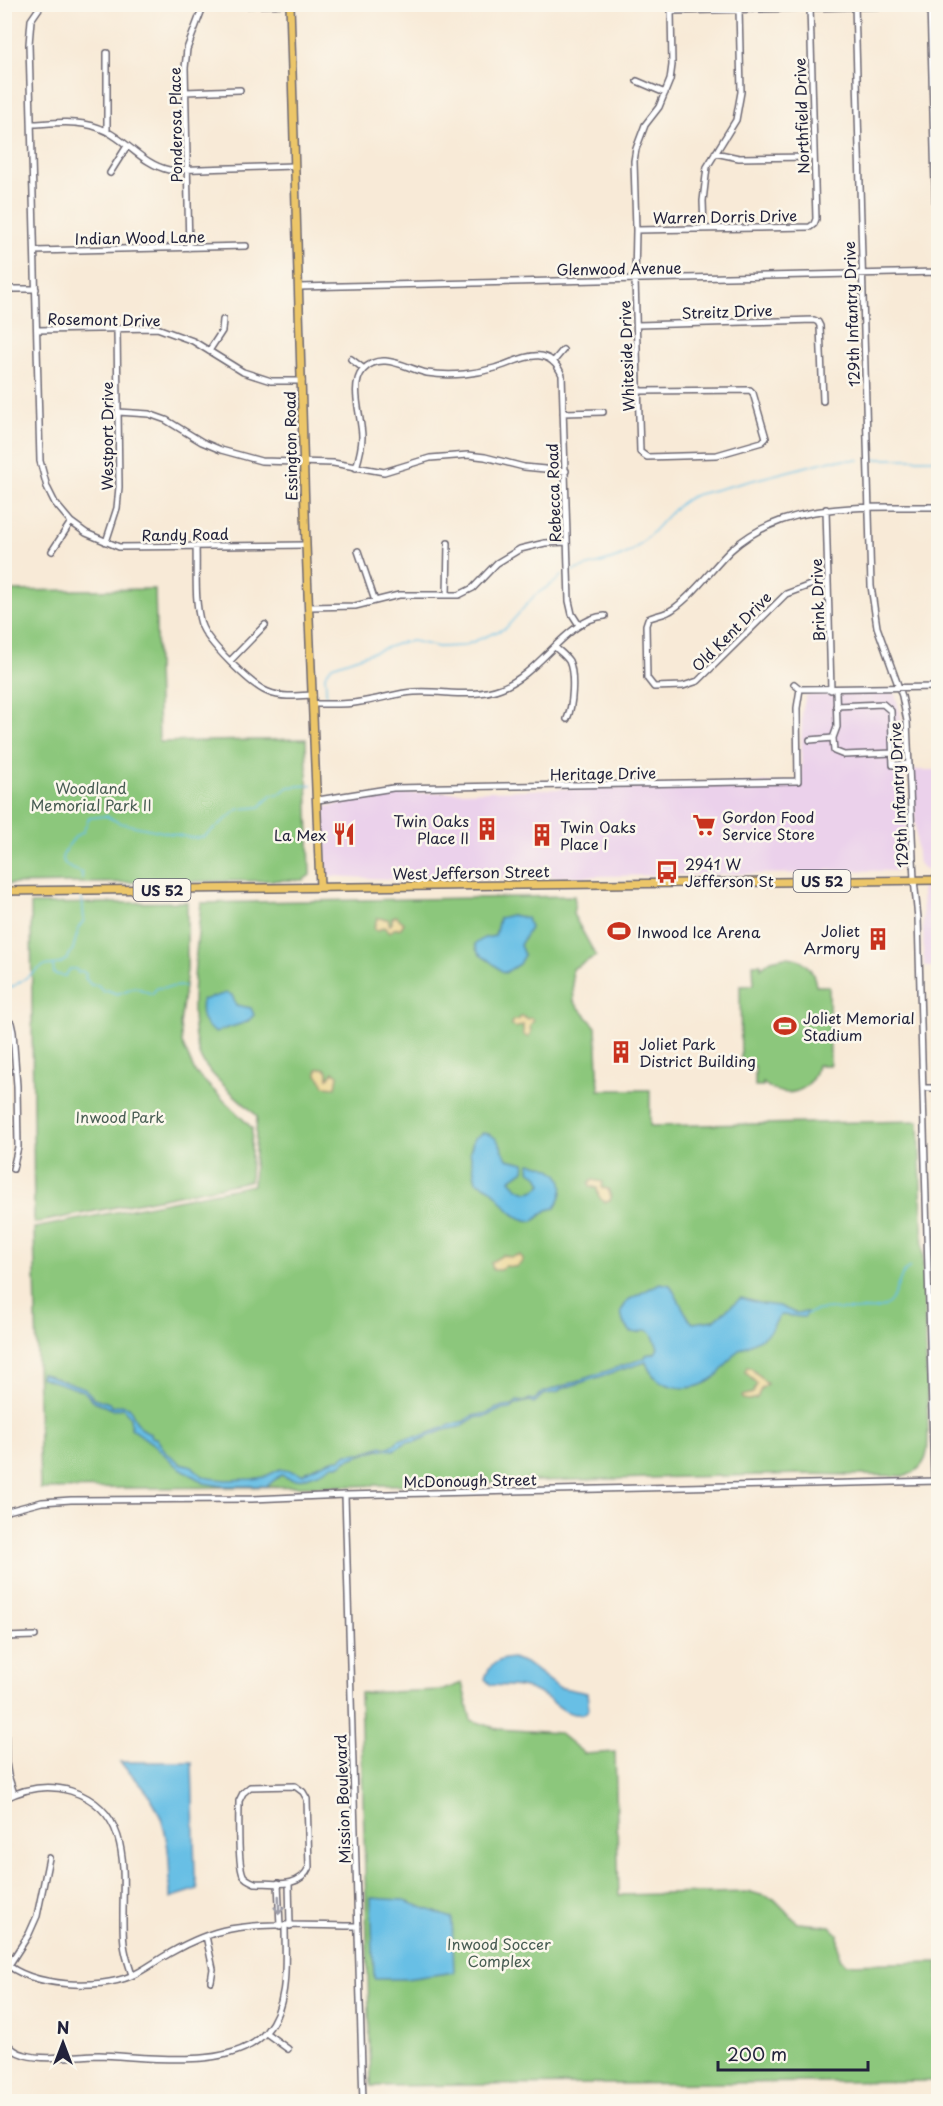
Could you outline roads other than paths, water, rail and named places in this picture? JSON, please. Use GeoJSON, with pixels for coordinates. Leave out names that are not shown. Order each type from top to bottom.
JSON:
{"type":"FeatureCollection","features":[{"type":"Feature","properties":{"kind":"main road","name":"Essington Road"},"geometry":{"type":"LineString","coordinates":[[290,4],[306,545],[314,695],[320,887]]}},
{"type":"Feature","properties":{"kind":"main road","name":"West Jefferson Street"},"geometry":{"type":"LineString","coordinates":[[4,891],[939,880]]}},
{"type":"Feature","properties":{"kind":"street"},"geometry":{"type":"LineString","coordinates":[[42,4],[31,20],[29,32],[40,461],[47,487],[71,522],[52,551]]}},
{"type":"Feature","properties":{"kind":"street","name":"Ponderosa Place"},"geometry":{"type":"LineString","coordinates":[[189,248],[185,92],[188,49],[204,4]]}},
{"type":"Feature","properties":{"kind":"street"},"geometry":{"type":"LineString","coordinates":[[218,4],[290,4]]}},
{"type":"Feature","properties":{"kind":"street"},"geometry":{"type":"LineString","coordinates":[[930,5],[939,293]]}},
{"type":"Feature","properties":{"kind":"street"},"geometry":{"type":"LineString","coordinates":[[704,229],[704,181],[707,167],[736,120],[739,109],[741,92],[739,9],[939,5]]}},
{"type":"Feature","properties":{"kind":"street","name":"129th Infantry Drive"},"geometry":{"type":"LineString","coordinates":[[855,6],[871,586],[877,627],[899,688],[907,721],[914,880],[918,918],[936,1481]]}},
{"type":"Feature","properties":{"kind":"street","name":"Northfield Drive"},"geometry":{"type":"LineString","coordinates":[[810,8],[816,219],[814,224]]}},
{"type":"Feature","properties":{"kind":"street","name":"Whiteside Drive"},"geometry":{"type":"LineString","coordinates":[[640,391],[750,390],[753,393],[766,438],[762,442],[717,455],[646,458],[640,452],[635,279],[634,161],[636,148],[645,125],[659,107],[665,93],[672,65],[671,11],[739,9]]}},
{"type":"Feature","properties":{"kind":"street"},"geometry":{"type":"LineString","coordinates":[[107,53],[107,131]]}},
{"type":"Feature","properties":{"kind":"street"},"geometry":{"type":"LineString","coordinates":[[637,81],[665,93]]}},
{"type":"Feature","properties":{"kind":"street"},"geometry":{"type":"LineString","coordinates":[[185,92],[240,90]]}},
{"type":"Feature","properties":{"kind":"street"},"geometry":{"type":"LineString","coordinates":[[32,124],[79,123],[107,131],[150,163],[161,168],[188,170],[294,166]]}},
{"type":"Feature","properties":{"kind":"street"},"geometry":{"type":"LineString","coordinates":[[110,173],[127,146]]}},
{"type":"Feature","properties":{"kind":"street"},"geometry":{"type":"LineString","coordinates":[[715,153],[739,158],[813,157]]}},
{"type":"Feature","properties":{"kind":"street","name":"Warren Dorris Drive"},"geometry":{"type":"LineString","coordinates":[[636,230],[810,226],[814,224]]}},
{"type":"Feature","properties":{"kind":"street","name":"Indian Wood Lane"},"geometry":{"type":"LineString","coordinates":[[35,251],[246,246]]}},
{"type":"Feature","properties":{"kind":"street","name":"Glenwood Avenue"},"geometry":{"type":"LineString","coordinates":[[299,286],[938,272]]}},
{"type":"Feature","properties":{"kind":"street"},"geometry":{"type":"LineString","coordinates":[[4,289],[36,289]]}},
{"type":"Feature","properties":{"kind":"street"},"geometry":{"type":"LineString","coordinates":[[209,351],[222,331],[223,320]]}},
{"type":"Feature","properties":{"kind":"street","name":"Streitz Drive"},"geometry":{"type":"LineString","coordinates":[[637,326],[814,320],[820,326],[823,401]]}},
{"type":"Feature","properties":{"kind":"street","name":"Rosemont Drive"},"geometry":{"type":"LineString","coordinates":[[37,330],[157,328],[176,334],[243,372],[258,378],[271,381],[302,381]]}},
{"type":"Feature","properties":{"kind":"street","name":"Westport Drive"},"geometry":{"type":"LineString","coordinates":[[106,542],[117,508],[119,487],[117,329]]}},
{"type":"Feature","properties":{"kind":"street"},"geometry":{"type":"LineString","coordinates":[[356,468],[362,439],[357,387],[364,369],[374,362],[384,361],[428,373],[446,375],[497,368],[528,355],[543,357],[553,362],[563,350]]}},
{"type":"Feature","properties":{"kind":"street"},"geometry":{"type":"LineString","coordinates":[[351,359],[364,369]]}},
{"type":"Feature","properties":{"kind":"street","name":"Rebecca Road"},"geometry":{"type":"LineString","coordinates":[[553,362],[562,375],[569,601],[572,614],[579,625]]}},
{"type":"Feature","properties":{"kind":"street"},"geometry":{"type":"LineString","coordinates":[[118,412],[136,412],[158,417],[202,442],[261,461],[333,463],[384,472],[430,458],[468,455],[524,467],[566,471]]}},
{"type":"Feature","properties":{"kind":"street"},"geometry":{"type":"LineString","coordinates":[[563,413],[603,412]]}},
{"type":"Feature","properties":{"kind":"street"},"geometry":{"type":"LineString","coordinates":[[826,509],[939,507]]}},
{"type":"Feature","properties":{"kind":"street","name":"Brink Drive"},"geometry":{"type":"LineString","coordinates":[[826,509],[837,727],[833,738]]}},
{"type":"Feature","properties":{"kind":"street","name":"Old Kent Drive"},"geometry":{"type":"LineString","coordinates":[[826,509],[774,523],[747,538],[732,549],[676,608],[648,619],[647,678],[650,684],[654,687],[683,686],[698,681],[786,594],[813,584],[828,584]]}},
{"type":"Feature","properties":{"kind":"street","name":"Randy Road"},"geometry":{"type":"LineString","coordinates":[[71,522],[86,533],[119,547],[306,545]]}},
{"type":"Feature","properties":{"kind":"street"},"geometry":{"type":"LineString","coordinates":[[310,607],[355,606],[399,595],[467,593],[497,563],[520,549],[545,543],[567,542]]}},
{"type":"Feature","properties":{"kind":"street"},"geometry":{"type":"LineString","coordinates":[[447,595],[448,543]]}},
{"type":"Feature","properties":{"kind":"street"},"geometry":{"type":"LineString","coordinates":[[196,546],[198,610],[201,627],[216,648],[266,692],[288,696],[314,695]]}},
{"type":"Feature","properties":{"kind":"street"},"geometry":{"type":"LineString","coordinates":[[358,551],[375,601]]}},
{"type":"Feature","properties":{"kind":"street"},"geometry":{"type":"LineString","coordinates":[[314,704],[358,703],[414,692],[464,694],[484,693],[502,688],[521,678],[579,625],[605,616]]}},
{"type":"Feature","properties":{"kind":"street"},"geometry":{"type":"LineString","coordinates":[[230,661],[265,625]]}},
{"type":"Feature","properties":{"kind":"street"},"geometry":{"type":"LineString","coordinates":[[555,647],[570,664],[572,709],[567,719]]}},
{"type":"Feature","properties":{"kind":"street"},"geometry":{"type":"LineString","coordinates":[[794,684],[800,689],[834,690],[939,687]]}},
{"type":"Feature","properties":{"kind":"street","name":"Heritage Drive"},"geometry":{"type":"LineString","coordinates":[[318,800],[393,788],[798,781],[797,708],[800,689]]}},
{"type":"Feature","properties":{"kind":"street"},"geometry":{"type":"LineString","coordinates":[[836,706],[883,704],[891,711],[893,765],[909,764]]}},
{"type":"Feature","properties":{"kind":"street"},"geometry":{"type":"LineString","coordinates":[[810,740],[833,738],[834,751],[844,755],[893,753]]}},
{"type":"Feature","properties":{"kind":"street"},"geometry":{"type":"LineString","coordinates":[[4,1018],[11,1023],[14,1032],[18,1147],[14,1169]]}},
{"type":"Feature","properties":{"kind":"street"},"geometry":{"type":"LineString","coordinates":[[923,1088],[939,1088]]}},
{"type":"Feature","properties":{"kind":"street"},"geometry":{"type":"LineString","coordinates":[[930,1331],[939,1330]]}},
{"type":"Feature","properties":{"kind":"street","name":"McDonough Street"},"geometry":{"type":"LineString","coordinates":[[4,1512],[52,1501],[252,1499],[936,1481]]}},
{"type":"Feature","properties":{"kind":"street","name":"Mission Boulevard"},"geometry":{"type":"LineString","coordinates":[[345,1495],[363,2102]]}},
{"type":"Feature","properties":{"kind":"street"},"geometry":{"type":"LineString","coordinates":[[4,1637],[35,1636]]}},
{"type":"Feature","properties":{"kind":"street"},"geometry":{"type":"LineString","coordinates":[[4,1674],[6,1763],[15,1794]]}},
{"type":"Feature","properties":{"kind":"street"},"geometry":{"type":"LineString","coordinates":[[295,1786],[303,1792],[307,1799],[309,1867],[301,1879],[284,1883],[255,1883],[244,1876],[241,1864],[239,1801],[250,1787],[295,1786]]}},
{"type":"Feature","properties":{"kind":"street"},"geometry":{"type":"LineString","coordinates":[[4,1799],[43,1787],[69,1790],[92,1802],[103,1812],[120,1840],[124,1862],[124,1943],[132,1975]]}},
{"type":"Feature","properties":{"kind":"street"},"geometry":{"type":"LineString","coordinates":[[4,1973],[6,1964],[29,1934],[37,1916],[48,1858]]}},
{"type":"Feature","properties":{"kind":"street"},"geometry":{"type":"LineString","coordinates":[[284,1883],[285,1926]]}},
{"type":"Feature","properties":{"kind":"street"},"geometry":{"type":"LineString","coordinates":[[4,2039],[18,2053],[27,2056],[187,2058],[229,2054],[244,2049],[266,2032],[275,2019],[284,1990],[284,1883]]}},
{"type":"Feature","properties":{"kind":"street"},"geometry":{"type":"LineString","coordinates":[[6,1964],[28,1976],[46,1982],[102,1983],[132,1975],[195,1940],[230,1929],[358,1926]]}},
{"type":"Feature","properties":{"kind":"street"},"geometry":{"type":"LineString","coordinates":[[206,1936],[213,1969],[211,1981]]}},
{"type":"Feature","properties":{"kind":"street"},"geometry":{"type":"LineString","coordinates":[[266,2032],[288,2049]]}},
{"type":"Feature","properties":{"kind":"water"},"geometry":{"type":"Polygon","coordinates":[[[511,915],[527,918],[530,928],[520,945],[524,955],[519,964],[505,973],[479,954],[475,944],[484,938],[495,936],[499,918],[511,915]]]}},
{"type":"Feature","properties":{"kind":"water"},"geometry":{"type":"Polygon","coordinates":[[[227,993],[232,995],[236,1005],[251,1008],[254,1015],[247,1022],[215,1032],[207,1026],[203,1019],[202,1000],[227,993]]]}},
{"type":"Feature","properties":{"kind":"water"},"geometry":{"type":"Polygon","coordinates":[[[483,1133],[496,1139],[507,1159],[525,1163],[524,1170],[510,1180],[518,1188],[530,1192],[542,1184],[538,1176],[529,1170],[530,1163],[549,1168],[560,1177],[562,1190],[555,1208],[547,1210],[534,1221],[521,1218],[510,1211],[491,1189],[476,1181],[470,1152],[474,1138],[483,1133]]]}},
{"type":"Feature","properties":{"kind":"water"},"geometry":{"type":"Polygon","coordinates":[[[660,1283],[670,1285],[693,1323],[714,1320],[741,1298],[779,1306],[795,1313],[807,1312],[805,1317],[781,1315],[767,1334],[739,1350],[719,1374],[702,1385],[682,1388],[664,1383],[650,1371],[646,1362],[543,1395],[534,1403],[530,1401],[517,1404],[511,1409],[474,1418],[460,1427],[444,1430],[415,1442],[407,1442],[394,1450],[379,1449],[302,1479],[295,1480],[281,1475],[267,1486],[222,1486],[204,1483],[174,1464],[157,1447],[131,1428],[130,1416],[123,1408],[113,1410],[94,1401],[83,1391],[40,1377],[41,1373],[84,1388],[94,1398],[109,1403],[112,1407],[121,1405],[129,1407],[140,1428],[150,1433],[151,1437],[156,1438],[166,1452],[180,1463],[192,1466],[208,1478],[252,1479],[264,1477],[280,1469],[303,1474],[321,1464],[341,1459],[347,1454],[362,1453],[382,1446],[386,1448],[400,1439],[422,1436],[472,1416],[512,1406],[517,1401],[534,1400],[542,1393],[655,1353],[658,1348],[652,1334],[647,1330],[638,1333],[631,1332],[623,1322],[621,1311],[628,1300],[660,1283]]]}},
{"type":"Feature","properties":{"kind":"water"},"geometry":{"type":"Polygon","coordinates":[[[512,1658],[526,1663],[558,1687],[587,1693],[589,1709],[584,1714],[570,1713],[533,1690],[515,1686],[491,1685],[485,1679],[495,1663],[512,1658]]]}},
{"type":"Feature","properties":{"kind":"water"},"geometry":{"type":"Polygon","coordinates":[[[120,1762],[192,1762],[195,1874],[198,1889],[170,1898],[168,1846],[162,1821],[148,1793],[120,1762]]]}},
{"type":"Feature","properties":{"kind":"water"},"geometry":{"type":"Polygon","coordinates":[[[371,1898],[402,1900],[452,1918],[454,1972],[406,1979],[374,1979],[371,1898]]]}},
{"type":"Feature","properties":{"kind":"waterway"},"geometry":{"type":"LineString","coordinates":[[875,459],[938,459]]}},
{"type":"Feature","properties":{"kind":"waterway"},"geometry":{"type":"LineString","coordinates":[[572,571],[631,551],[640,545],[677,506],[695,495],[832,460],[859,460]]}},
{"type":"Feature","properties":{"kind":"waterway"},"geometry":{"type":"LineString","coordinates":[[327,700],[325,675],[332,666],[403,642],[413,641],[438,647],[463,646],[506,628],[535,595],[562,575]]}},
{"type":"Feature","properties":{"kind":"waterway"},"geometry":{"type":"LineString","coordinates":[[68,846],[76,836],[83,832],[89,818],[106,816],[120,823],[200,838],[239,809],[260,807],[271,795],[278,795],[288,787],[312,785]]}},
{"type":"Feature","properties":{"kind":"waterway"},"geometry":{"type":"LineString","coordinates":[[67,848],[62,857],[64,862],[68,867],[82,873],[82,879]]}},
{"type":"Feature","properties":{"kind":"waterway"},"geometry":{"type":"LineString","coordinates":[[4,989],[14,986],[43,966],[59,964],[67,959],[84,920],[82,896]]}},
{"type":"Feature","properties":{"kind":"waterway"},"geometry":{"type":"LineString","coordinates":[[53,965],[54,974],[65,976],[70,969],[76,969],[78,973],[82,971],[91,985],[98,985],[104,992],[107,990],[117,994],[135,987],[152,994],[157,988],[184,986]]}},
{"type":"Feature","properties":{"kind":"waterway"},"geometry":{"type":"LineString","coordinates":[[807,1314],[832,1309],[872,1310],[881,1308],[891,1301],[901,1277],[910,1267]]}},
{"type":"Feature","properties":{"kind":"place","name":"Gordon Food Service Store"},"geometry":{"type":"Point","coordinates":[704,825]}},
{"type":"Feature","properties":{"kind":"place","name":"Twin Oaks Place II"},"geometry":{"type":"Point","coordinates":[487,829]}},
{"type":"Feature","properties":{"kind":"place","name":"La Mex"},"geometry":{"type":"Point","coordinates":[344,834]}},
{"type":"Feature","properties":{"kind":"place","name":"Twin Oaks Place I"},"geometry":{"type":"Point","coordinates":[542,835]}},
{"type":"Feature","properties":{"kind":"place","name":"2941 W Jefferson St"},"geometry":{"type":"Point","coordinates":[667,872]}},
{"type":"Feature","properties":{"kind":"place","name":"Inwood Ice Arena"},"geometry":{"type":"Point","coordinates":[619,931]}},
{"type":"Feature","properties":{"kind":"place","name":"Joliet Armory"},"geometry":{"type":"Point","coordinates":[878,939]}},
{"type":"Feature","properties":{"kind":"place","name":"Joliet Memorial Stadium"},"geometry":{"type":"Point","coordinates":[785,1026]}},
{"type":"Feature","properties":{"kind":"place","name":"Joliet Park District Building"},"geometry":{"type":"Point","coordinates":[621,1052]}},
{"type":"Feature","properties":{"kind":"park label","name":"Woodland Memorial Park II"},"geometry":{"type":"Point","coordinates":[91,796]}},
{"type":"Feature","properties":{"kind":"park label","name":"Inwood Park"},"geometry":{"type":"Point","coordinates":[120,1116]}},
{"type":"Feature","properties":{"kind":"park label","name":"Inwood Soccer Complex"},"geometry":{"type":"Point","coordinates":[499,1952]}}]}
